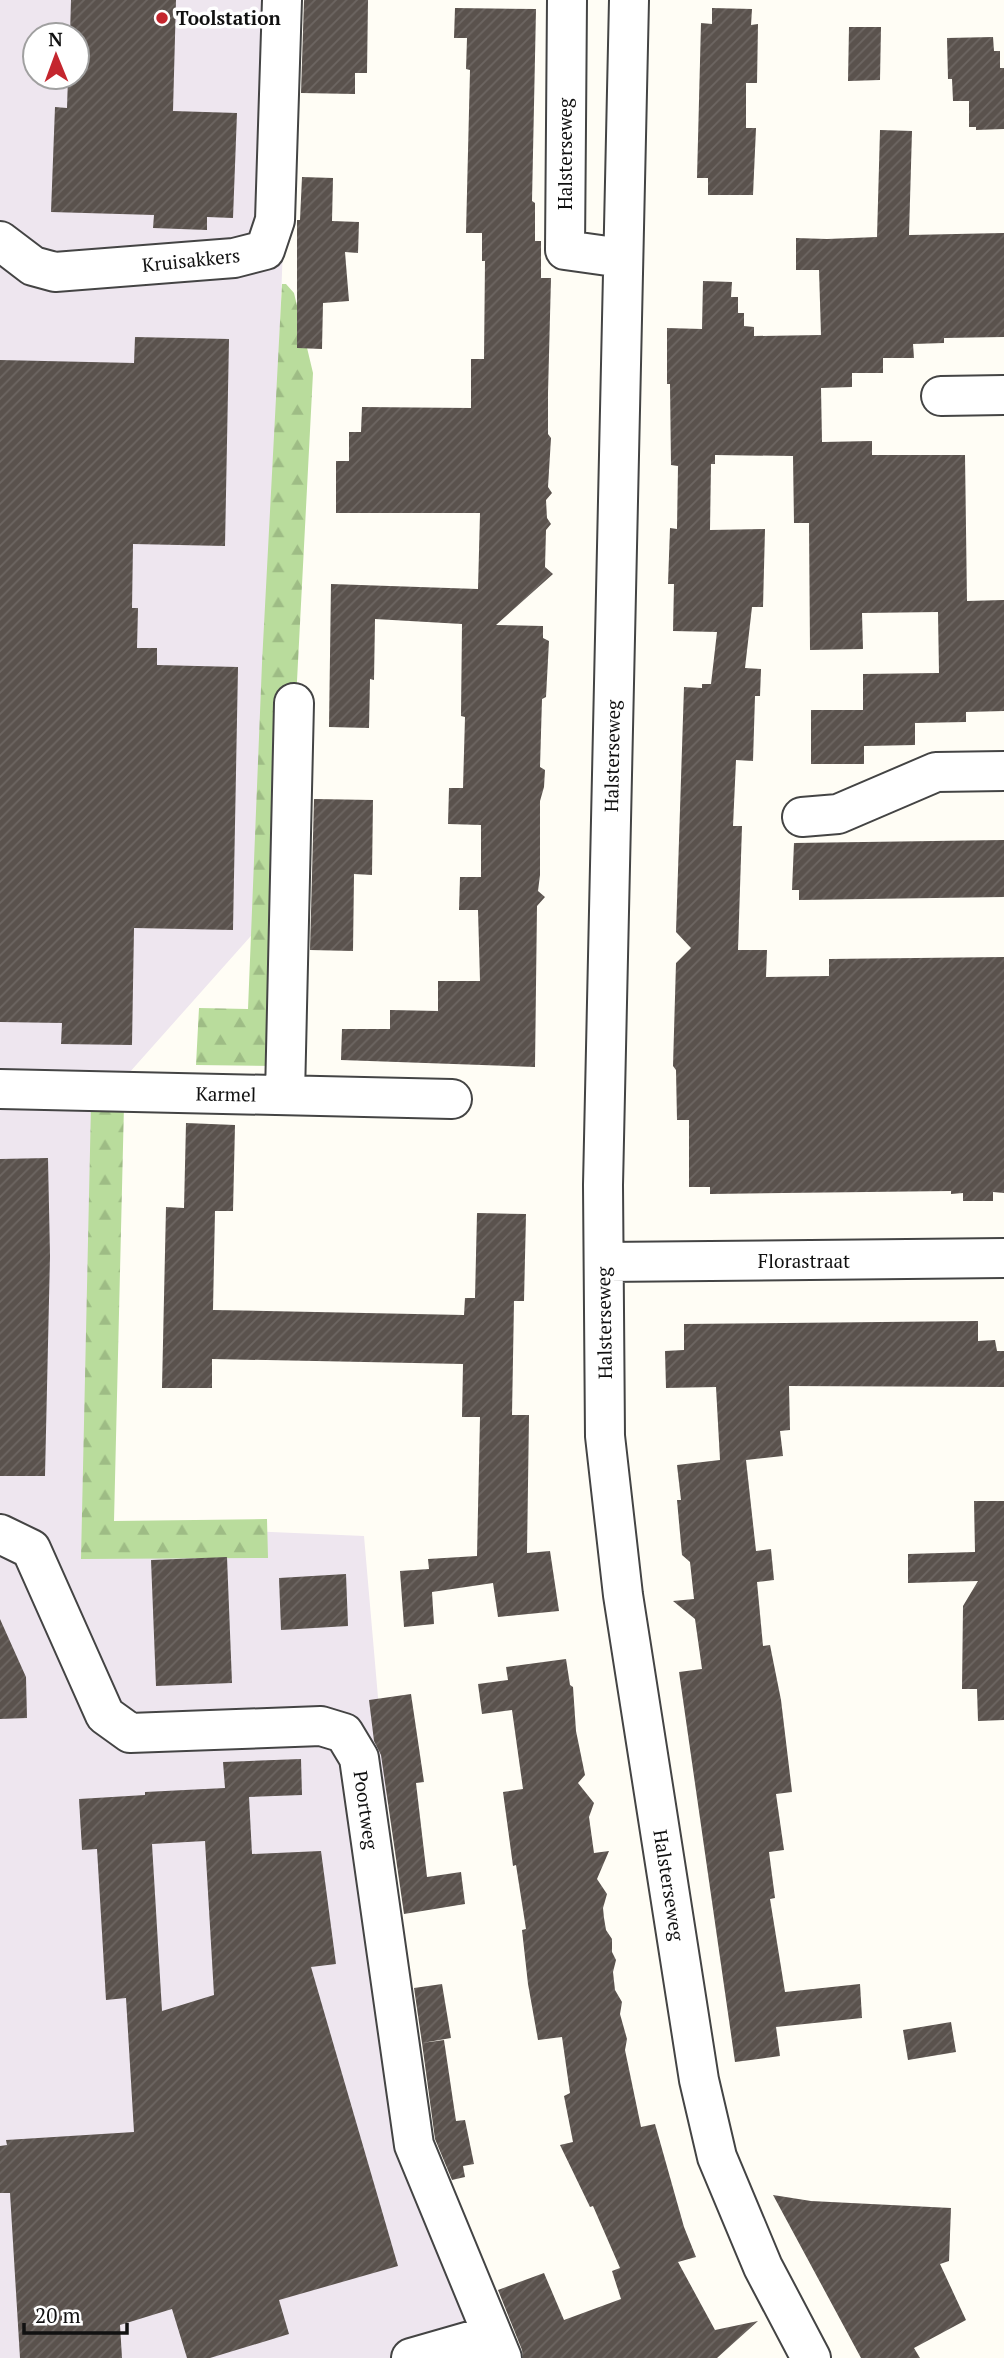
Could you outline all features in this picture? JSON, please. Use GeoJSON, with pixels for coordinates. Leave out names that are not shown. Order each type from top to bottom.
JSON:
{"type":"FeatureCollection","features":[{"type":"Feature","properties":{"kind":"street","name":"Kruisakkers"},"geometry":{"type":"LineString","coordinates":[[0,241],[33,266],[55,272],[234,258],[265,250],[275,220],[282,0]]}},
{"type":"Feature","properties":{"kind":"street","name":"Halsterseweg"},"geometry":{"type":"LineString","coordinates":[[567,0],[565,250],[622,258]]}},
{"type":"Feature","properties":{"kind":"street","name":"Halsterseweg"},"geometry":{"type":"LineString","coordinates":[[629,0],[603,1185],[605,1436],[623,1595],[699,2080],[717,2157],[762,2267],[811,2358]]}},
{"type":"Feature","properties":{"kind":"street"},"geometry":{"type":"LineString","coordinates":[[941,397],[1004,395]]}},
{"type":"Feature","properties":{"kind":"street"},"geometry":{"type":"LineString","coordinates":[[285,1095],[293,703]]}},
{"type":"Feature","properties":{"kind":"street"},"geometry":{"type":"LineString","coordinates":[[802,817],[838,814],[936,772],[1004,771]]}},
{"type":"Feature","properties":{"kind":"street","name":"Karmel"},"geometry":{"type":"LineString","coordinates":[[0,1089],[452,1099]]}},
{"type":"Feature","properties":{"kind":"street","name":"Florastraat"},"geometry":{"type":"LineString","coordinates":[[604,1262],[1004,1258]]}},
{"type":"Feature","properties":{"kind":"street","name":"Poortweg"},"geometry":{"type":"LineString","coordinates":[[0,1534],[32,1549],[105,1715],[130,1732],[321,1726],[344,1733],[359,1758],[414,2145],[497,2346],[411,2358]]}},
{"type":"Feature","properties":{"kind":"shaded area"},"geometry":{"type":"Polygon","coordinates":[[[0,0],[292,0],[258,928],[113,1091],[110,1525],[364,1536],[421,2193],[501,2358],[0,2358],[0,0]]]}},
{"type":"Feature","properties":{"kind":"green space"},"geometry":{"type":"Polygon","coordinates":[[[282,284],[286,284],[294,293],[313,373],[277,1066],[196,1065],[199,1008],[248,1009],[262,663],[282,284]]]}},
{"type":"Feature","properties":{"kind":"green space"},"geometry":{"type":"Polygon","coordinates":[[[91,1105],[124,1105],[114,1521],[267,1519],[268,1558],[81,1559],[91,1105]]]}},
{"type":"Feature","properties":{"kind":"building"},"geometry":{"type":"Polygon","coordinates":[[[71,0],[176,0],[173,111],[237,113],[233,218],[207,217],[207,230],[153,228],[154,215],[51,212],[55,107],[67,108],[68,91],[91,91],[91,21],[70,21],[71,0]]]}},
{"type":"Feature","properties":{"kind":"building"},"geometry":{"type":"Polygon","coordinates":[[[304,0],[368,0],[367,73],[355,73],[355,94],[301,93],[304,0]]]}},
{"type":"Feature","properties":{"kind":"building"},"geometry":{"type":"Polygon","coordinates":[[[455,8],[536,9],[532,201],[535,203],[535,241],[541,241],[541,278],[551,278],[548,434],[551,438],[548,487],[552,493],[546,500],[547,518],[551,524],[546,530],[545,567],[553,574],[496,625],[543,626],[543,638],[549,641],[546,697],[542,699],[540,767],[545,770],[540,801],[538,891],[545,897],[537,906],[535,1067],[341,1060],[342,1029],[390,1029],[390,1010],[438,1011],[438,981],[480,981],[478,910],[459,910],[460,877],[481,877],[481,825],[448,824],[449,788],[463,788],[465,717],[461,716],[462,624],[375,619],[374,680],[370,679],[369,728],[329,727],[331,584],[478,589],[480,513],[336,513],[336,461],[349,461],[349,432],[361,432],[362,407],[471,408],[471,359],[484,359],[485,261],[482,261],[482,233],[466,233],[470,70],[466,69],[467,38],[454,38],[455,8]]]}},
{"type":"Feature","properties":{"kind":"building"},"geometry":{"type":"Polygon","coordinates":[[[712,8],[752,9],[751,25],[758,24],[757,83],[746,83],[746,128],[756,128],[753,195],[708,195],[708,178],[697,178],[701,23],[712,24],[712,8]]]}},
{"type":"Feature","properties":{"kind":"building"},"geometry":{"type":"Polygon","coordinates":[[[849,27],[881,27],[880,80],[848,81],[849,27]]]}},
{"type":"Feature","properties":{"kind":"building"},"geometry":{"type":"Polygon","coordinates":[[[993,37],[994,51],[1000,51],[1000,68],[1004,68],[1004,129],[976,130],[976,127],[969,127],[969,101],[953,101],[952,79],[948,79],[947,38],[993,37]]]}},
{"type":"Feature","properties":{"kind":"building"},"geometry":{"type":"Polygon","coordinates":[[[880,130],[912,131],[909,235],[1004,233],[1004,337],[944,338],[944,343],[913,344],[914,358],[883,358],[883,373],[852,373],[852,387],[821,388],[822,442],[872,441],[872,455],[965,455],[967,601],[1004,600],[1004,711],[966,712],[966,722],[915,723],[915,745],[864,746],[864,764],[811,764],[811,710],[863,710],[863,674],[939,673],[938,612],[862,613],[863,649],[810,650],[809,523],[794,523],[793,456],[715,455],[715,464],[711,464],[710,530],[765,529],[763,607],[752,607],[745,668],[761,669],[760,696],[755,696],[753,761],[736,760],[733,826],[742,826],[738,950],[767,950],[766,977],[829,976],[829,959],[1004,957],[1004,1193],[993,1192],[993,1201],[963,1201],[963,1193],[951,1194],[951,1191],[710,1194],[710,1187],[689,1187],[689,1120],[677,1120],[676,1070],[673,1066],[676,963],[691,948],[676,932],[684,687],[702,688],[702,684],[711,684],[717,632],[673,631],[674,584],[668,584],[670,528],[677,529],[678,466],[671,465],[667,328],[702,329],[703,281],[732,282],[731,297],[738,297],[738,313],[744,313],[744,326],[754,327],[754,336],[821,335],[819,270],[796,270],[796,238],[877,237],[880,130]]]}},
{"type":"Feature","properties":{"kind":"building"},"geometry":{"type":"Polygon","coordinates":[[[302,177],[333,178],[332,221],[359,222],[358,253],[345,252],[349,301],[323,303],[322,349],[297,348],[297,220],[300,220],[302,177]]]}},
{"type":"Feature","properties":{"kind":"building"},"geometry":{"type":"Polygon","coordinates":[[[135,337],[229,339],[225,546],[133,544],[132,608],[138,608],[137,648],[157,648],[157,665],[238,667],[233,930],[134,928],[132,1045],[61,1044],[62,1023],[0,1022],[0,360],[134,363],[135,337]]]}},
{"type":"Feature","properties":{"kind":"building"},"geometry":{"type":"Polygon","coordinates":[[[314,799],[373,800],[372,875],[354,874],[353,951],[310,950],[314,799]]]}},
{"type":"Feature","properties":{"kind":"building"},"geometry":{"type":"Polygon","coordinates":[[[1004,840],[1004,897],[799,900],[799,890],[792,890],[794,843],[1004,840]]]}},
{"type":"Feature","properties":{"kind":"building"},"geometry":{"type":"Polygon","coordinates":[[[186,1123],[235,1125],[233,1211],[215,1211],[213,1310],[464,1315],[465,1298],[475,1298],[477,1213],[526,1214],[524,1301],[514,1301],[512,1415],[529,1415],[527,1553],[550,1551],[559,1611],[498,1617],[493,1583],[432,1592],[434,1624],[404,1627],[400,1571],[429,1569],[428,1559],[477,1556],[480,1417],[462,1417],[463,1364],[212,1359],[212,1388],[162,1388],[166,1207],[184,1208],[186,1123]]]}},
{"type":"Feature","properties":{"kind":"building"},"geometry":{"type":"Polygon","coordinates":[[[48,1158],[50,1256],[45,1476],[0,1476],[0,1159],[48,1158]]]}},
{"type":"Feature","properties":{"kind":"building"},"geometry":{"type":"Polygon","coordinates":[[[978,1321],[978,1341],[995,1340],[997,1351],[1004,1351],[1004,1387],[789,1386],[790,1430],[780,1431],[783,1456],[746,1460],[756,1551],[771,1549],[774,1580],[757,1582],[763,1646],[770,1645],[781,1700],[792,1792],[776,1794],[784,1850],[769,1852],[775,1898],[770,1899],[785,1992],[860,1984],[862,2018],[776,2027],[780,2056],[735,2062],[679,1672],[702,1669],[695,1619],[673,1601],[694,1599],[690,1562],[682,1555],[677,1465],[720,1460],[716,1387],[666,1388],[665,1351],[684,1350],[684,1324],[978,1321]]]}},
{"type":"Feature","properties":{"kind":"building"},"geometry":{"type":"Polygon","coordinates":[[[974,1501],[1004,1501],[1004,1720],[978,1721],[977,1689],[962,1689],[963,1606],[978,1581],[908,1583],[908,1554],[975,1552],[974,1501]]]}},
{"type":"Feature","properties":{"kind":"building"},"geometry":{"type":"Polygon","coordinates":[[[227,1557],[232,1683],[156,1686],[151,1560],[227,1557]]]}},
{"type":"Feature","properties":{"kind":"building"},"geometry":{"type":"Polygon","coordinates":[[[346,1574],[348,1626],[281,1630],[279,1578],[346,1574]]]}},
{"type":"Feature","properties":{"kind":"building"},"geometry":{"type":"Polygon","coordinates":[[[0,1619],[26,1677],[27,1718],[0,1719],[0,1619]]]}},
{"type":"Feature","properties":{"kind":"building"},"geometry":{"type":"Polygon","coordinates":[[[566,1659],[570,1685],[573,1687],[576,1731],[585,1775],[578,1783],[594,1803],[589,1817],[594,1853],[609,1851],[597,1879],[607,1894],[603,1908],[604,1918],[616,1960],[613,1972],[615,1990],[622,2002],[620,2014],[627,2039],[625,2050],[641,2127],[655,2124],[684,2227],[696,2257],[678,2262],[715,2330],[758,2321],[717,2358],[523,2358],[498,2290],[544,2273],[564,2320],[621,2299],[612,2271],[620,2268],[593,2206],[590,2207],[560,2145],[573,2142],[564,2096],[570,2093],[562,2037],[538,2040],[522,1930],[526,1929],[516,1865],[513,1866],[503,1792],[523,1789],[512,1710],[482,1714],[478,1684],[508,1680],[506,1667],[566,1659]]]}},
{"type":"Feature","properties":{"kind":"building"},"geometry":{"type":"Polygon","coordinates":[[[411,1694],[424,1782],[416,1783],[427,1877],[461,1872],[465,1904],[404,1914],[381,1755],[374,1741],[369,1700],[411,1694]]]}},
{"type":"Feature","properties":{"kind":"building"},"geometry":{"type":"Polygon","coordinates":[[[301,1759],[302,1795],[249,1797],[252,1854],[321,1851],[336,1964],[311,1967],[398,2266],[279,2300],[289,2334],[210,2358],[187,2358],[172,2309],[120,2325],[122,2358],[20,2358],[10,2193],[0,2193],[0,2146],[7,2145],[6,2140],[134,2132],[126,1998],[106,2000],[97,1849],[82,1850],[79,1799],[225,1788],[223,1762],[301,1759]],[[205,1841],[152,1844],[162,2011],[214,1995],[205,1841]]]}},
{"type":"Feature","properties":{"kind":"building"},"geometry":{"type":"Polygon","coordinates":[[[442,1984],[451,2038],[422,2043],[414,1988],[442,1984]]]}},
{"type":"Feature","properties":{"kind":"building"},"geometry":{"type":"Polygon","coordinates":[[[951,2022],[956,2052],[908,2060],[903,2030],[951,2022]]]}},
{"type":"Feature","properties":{"kind":"building"},"geometry":{"type":"Polygon","coordinates":[[[444,2040],[456,2121],[465,2120],[474,2164],[463,2166],[465,2177],[452,2180],[435,2139],[422,2043],[444,2040]]]}},
{"type":"Feature","properties":{"kind":"building"},"geometry":{"type":"Polygon","coordinates":[[[773,2195],[811,2201],[951,2208],[949,2261],[940,2264],[966,2320],[914,2348],[920,2358],[861,2358],[773,2195]]]}},
{"type":"Feature","properties":{"kind":"place","name":"Toolstation"},"geometry":{"type":"Point","coordinates":[162,18]}}]}
